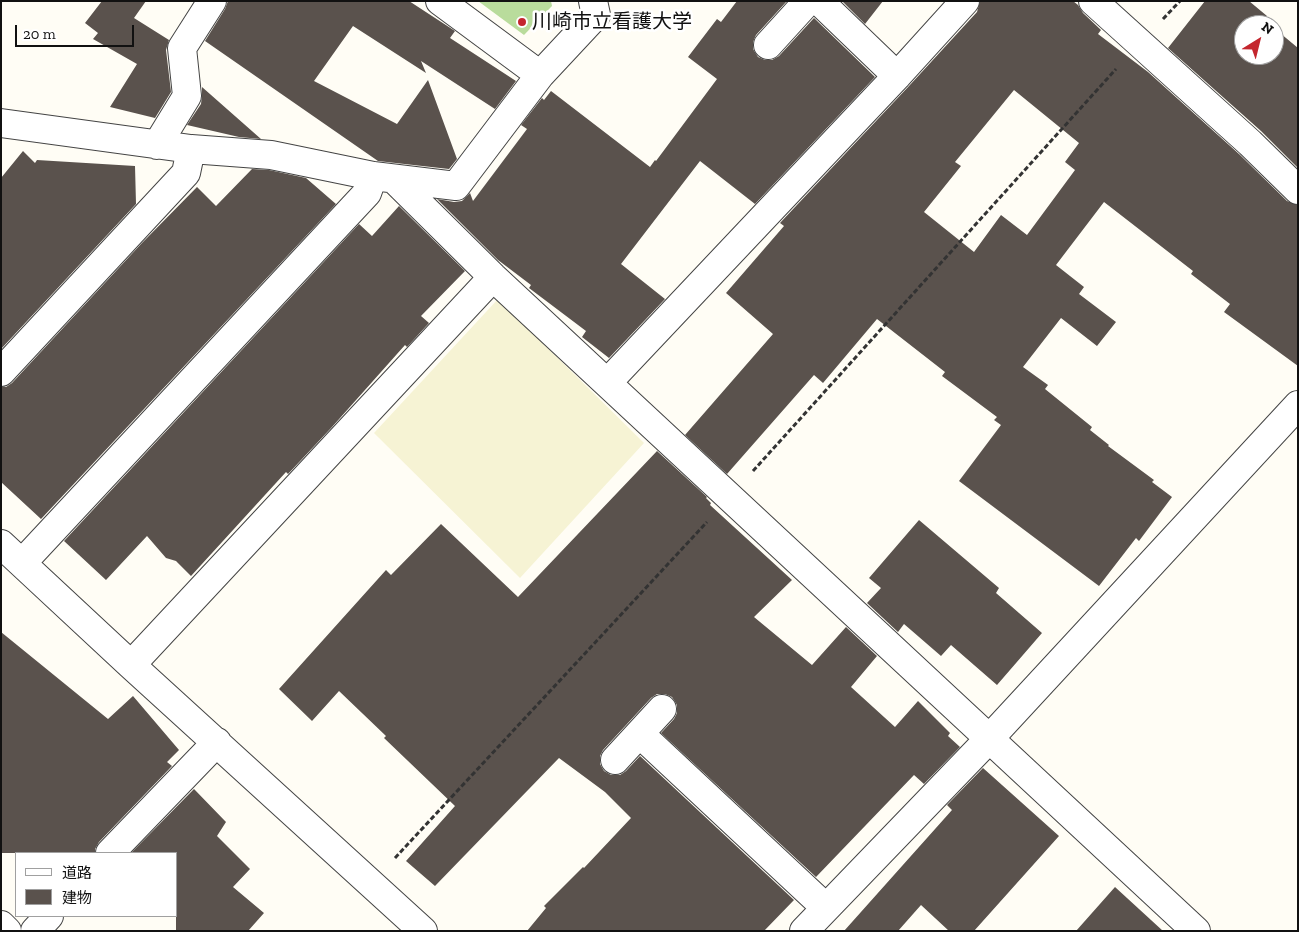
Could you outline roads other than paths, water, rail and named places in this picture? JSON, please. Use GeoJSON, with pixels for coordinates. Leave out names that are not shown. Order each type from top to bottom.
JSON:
{"type":"FeatureCollection","features":[{"type":"Feature","properties":{"kind":"street"},"geometry":{"type":"LineString","coordinates":[[157,145],[187,96],[182,48],[212,1]]}},
{"type":"Feature","properties":{"kind":"street"},"geometry":{"type":"LineString","coordinates":[[440,1],[540,75]]}},
{"type":"Feature","properties":{"kind":"street"},"geometry":{"type":"LineString","coordinates":[[1,123],[157,145],[271,155],[384,177],[456,186],[540,75],[596,15],[593,1]]}},
{"type":"Feature","properties":{"kind":"street"},"geometry":{"type":"LineString","coordinates":[[768,45],[808,1]]}},
{"type":"Feature","properties":{"kind":"street"},"geometry":{"type":"LineString","coordinates":[[819,1],[897,76]]}},
{"type":"Feature","properties":{"kind":"street"},"geometry":{"type":"LineString","coordinates":[[607,383],[897,76],[964,1]]}},
{"type":"Feature","properties":{"kind":"street"},"geometry":{"type":"LineString","coordinates":[[1094,1],[1250,143],[1298,190]]}},
{"type":"Feature","properties":{"kind":"street"},"geometry":{"type":"LineString","coordinates":[[1,372],[186,173],[191,149]]}},
{"type":"Feature","properties":{"kind":"street"},"geometry":{"type":"LineString","coordinates":[[384,177],[1196,931]]}},
{"type":"Feature","properties":{"kind":"street"},"geometry":{"type":"LineString","coordinates":[[22,563],[384,177]]}},
{"type":"Feature","properties":{"kind":"street"},"geometry":{"type":"LineString","coordinates":[[131,665],[493,278]]}},
{"type":"Feature","properties":{"kind":"street"},"geometry":{"type":"LineString","coordinates":[[804,931],[825,907],[989,739],[1298,404]]}},
{"type":"Feature","properties":{"kind":"street"},"geometry":{"type":"LineString","coordinates":[[1,544],[423,931]]}},
{"type":"Feature","properties":{"kind":"street"},"geometry":{"type":"LineString","coordinates":[[615,760],[662,709]]}},
{"type":"Feature","properties":{"kind":"street"},"geometry":{"type":"LineString","coordinates":[[640,734],[825,907]]}},
{"type":"Feature","properties":{"kind":"street"},"geometry":{"type":"LineString","coordinates":[[111,852],[217,742]]}},
{"type":"Feature","properties":{"kind":"street"},"geometry":{"type":"LineString","coordinates":[[35,931],[48,917]]}},
{"type":"Feature","properties":{"kind":"street"},"geometry":{"type":"LineString","coordinates":[[1,925],[7,931]]}},
{"type":"Feature","properties":{"kind":"place","name":"川崎市立看護大学"},"geometry":{"type":"Point","coordinates":[522,22]}}]}
